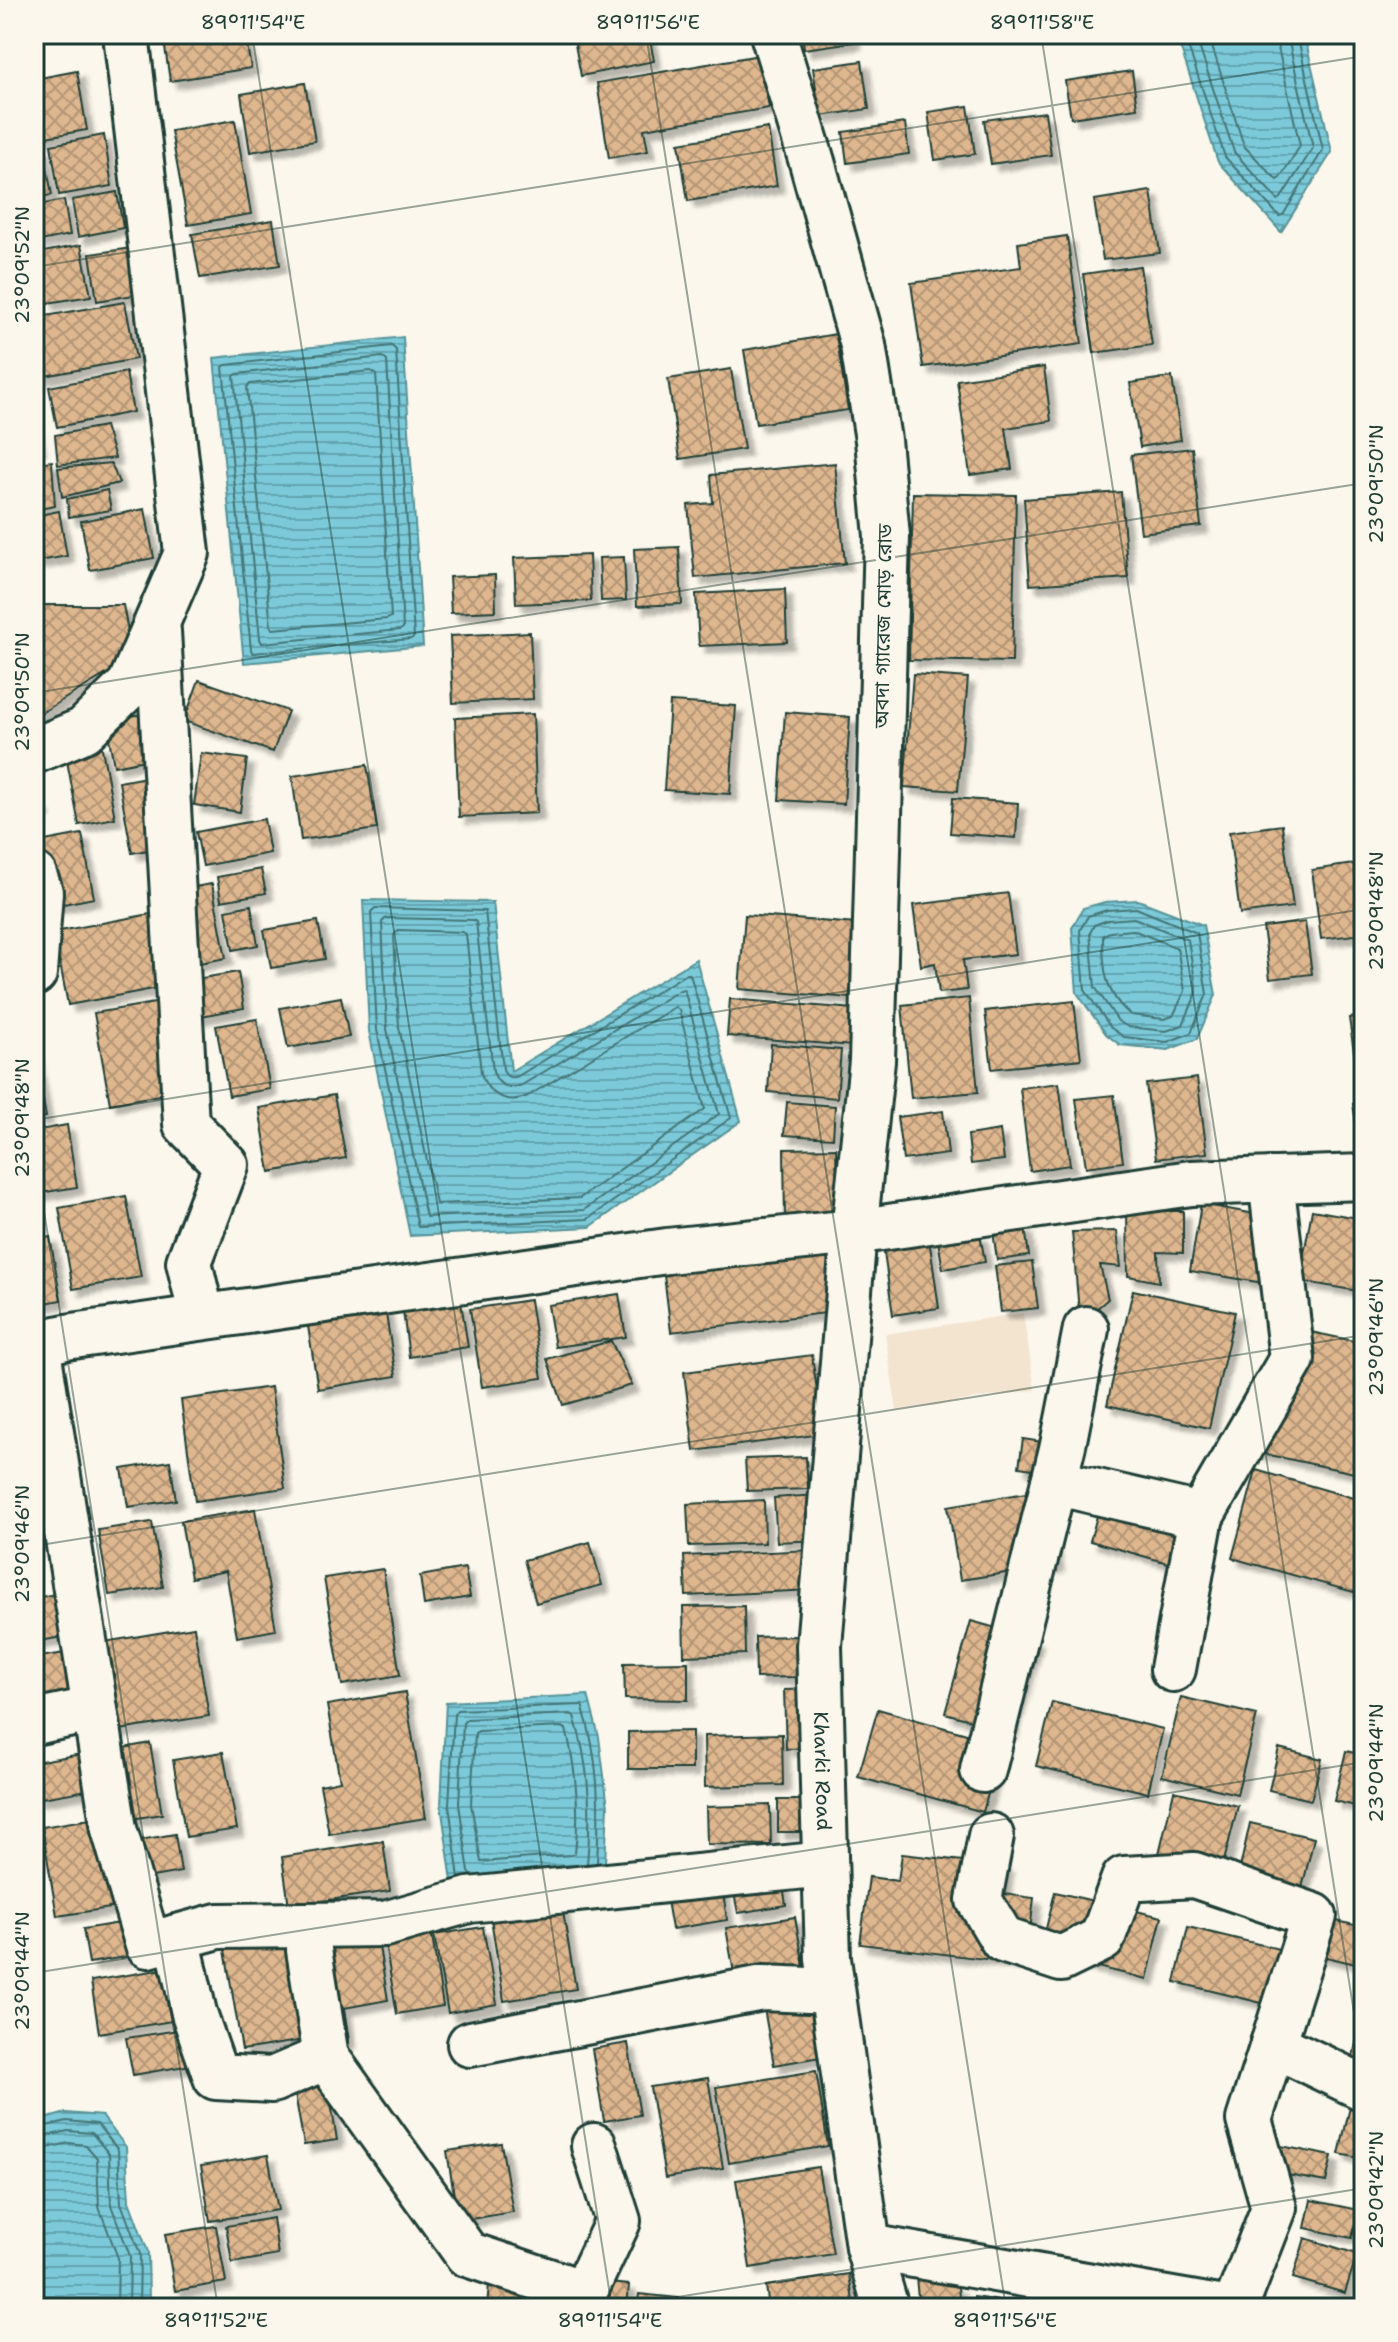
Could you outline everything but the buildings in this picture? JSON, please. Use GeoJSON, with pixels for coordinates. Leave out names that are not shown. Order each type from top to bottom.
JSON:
{"type":"FeatureCollection","features":[{"type":"Feature","properties":{"kind":"street"},"geometry":{"type":"LineString","coordinates":[[34,751],[84,730],[130,685],[187,553],[126,34]]}},
{"type":"Feature","properties":{"kind":"street","name":"অবদা গ্যারেজ মোড় রোড"},"geometry":{"type":"LineString","coordinates":[[773,34],[863,345],[878,440],[887,536],[872,1061],[854,1232]]}},
{"type":"Feature","properties":{"kind":"street"},"geometry":{"type":"LineString","coordinates":[[157,621],[186,1124],[226,1165],[189,1262],[202,1317]]}},
{"type":"Feature","properties":{"kind":"street"},"geometry":{"type":"LineString","coordinates":[[34,875],[40,892],[34,973]]}},
{"type":"Feature","properties":{"kind":"street"},"geometry":{"type":"LineString","coordinates":[[825,1864],[469,1900],[385,1924],[218,1926],[148,1945],[114,1829],[35,1344],[667,1251],[854,1232],[1191,1183],[1364,1177]]}},
{"type":"Feature","properties":{"kind":"street"},"geometry":{"type":"LineString","coordinates":[[1173,1669],[1201,1516],[1292,1359],[1271,1180]]}},
{"type":"Feature","properties":{"kind":"street","name":"Kharki Road"},"geometry":{"type":"LineString","coordinates":[[854,1232],[819,1646],[825,1864],[832,1991],[868,2247],[886,2308]]}},
{"type":"Feature","properties":{"kind":"street"},"geometry":{"type":"LineString","coordinates":[[983,1770],[1054,1482],[1086,1329]]}},
{"type":"Feature","properties":{"kind":"street"},"geometry":{"type":"LineString","coordinates":[[1054,1482],[1201,1516]]}},
{"type":"Feature","properties":{"kind":"street"},"geometry":{"type":"LineString","coordinates":[[34,1722],[77,1713]]}},
{"type":"Feature","properties":{"kind":"street"},"geometry":{"type":"LineString","coordinates":[[991,1836],[979,1900],[1003,1940],[1061,1959],[1102,1939],[1124,1879],[1194,1875],[1314,1916],[1249,2120],[1274,2208],[1235,2308]]}},
{"type":"Feature","properties":{"kind":"street"},"geometry":{"type":"LineString","coordinates":[[177,1937],[194,2013],[216,2077],[272,2080],[326,2057]]}},
{"type":"Feature","properties":{"kind":"street"},"geometry":{"type":"LineString","coordinates":[[309,1950],[326,2057],[467,2254],[584,2293],[618,2221],[594,2146]]}},
{"type":"Feature","properties":{"kind":"street"},"geometry":{"type":"LineString","coordinates":[[470,2044],[763,1988],[832,1991]]}},
{"type":"Feature","properties":{"kind":"street"},"geometry":{"type":"LineString","coordinates":[[1273,2044],[1364,2088]]}},
{"type":"Feature","properties":{"kind":"street"},"geometry":{"type":"LineString","coordinates":[[868,2247],[1218,2308]]}},
{"type":"Feature","properties":{"kind":"shaded area"},"geometry":{"type":"Polygon","coordinates":[[[1023,1313],[1035,1390],[897,1411],[885,1334],[1023,1313]]]}},
{"type":"Feature","properties":{"kind":"water"},"geometry":{"type":"Polygon","coordinates":[[[1176,34],[1304,34],[1332,152],[1281,232],[1218,162],[1176,34]]]}},
{"type":"Feature","properties":{"kind":"water"},"geometry":{"type":"Polygon","coordinates":[[[403,337],[423,646],[244,663],[214,358],[403,337]]]}},
{"type":"Feature","properties":{"kind":"water"},"geometry":{"type":"Polygon","coordinates":[[[363,900],[493,902],[511,1071],[696,959],[741,1121],[590,1227],[410,1236],[369,1031],[363,900]]]}},
{"type":"Feature","properties":{"kind":"water"},"geometry":{"type":"Polygon","coordinates":[[[1138,900],[1203,925],[1216,995],[1197,1039],[1168,1050],[1120,1045],[1106,1034],[1077,993],[1072,928],[1083,908],[1105,902],[1138,900]]]}},
{"type":"Feature","properties":{"kind":"water"},"geometry":{"type":"Polygon","coordinates":[[[588,1695],[599,1737],[608,1807],[604,1882],[454,1895],[441,1805],[446,1702],[588,1695]]]}},
{"type":"Feature","properties":{"kind":"water"},"geometry":{"type":"Polygon","coordinates":[[[66,2113],[102,2116],[126,2147],[129,2201],[148,2252],[149,2300],[146,2308],[34,2308],[34,2122],[66,2113]]]}}]}
